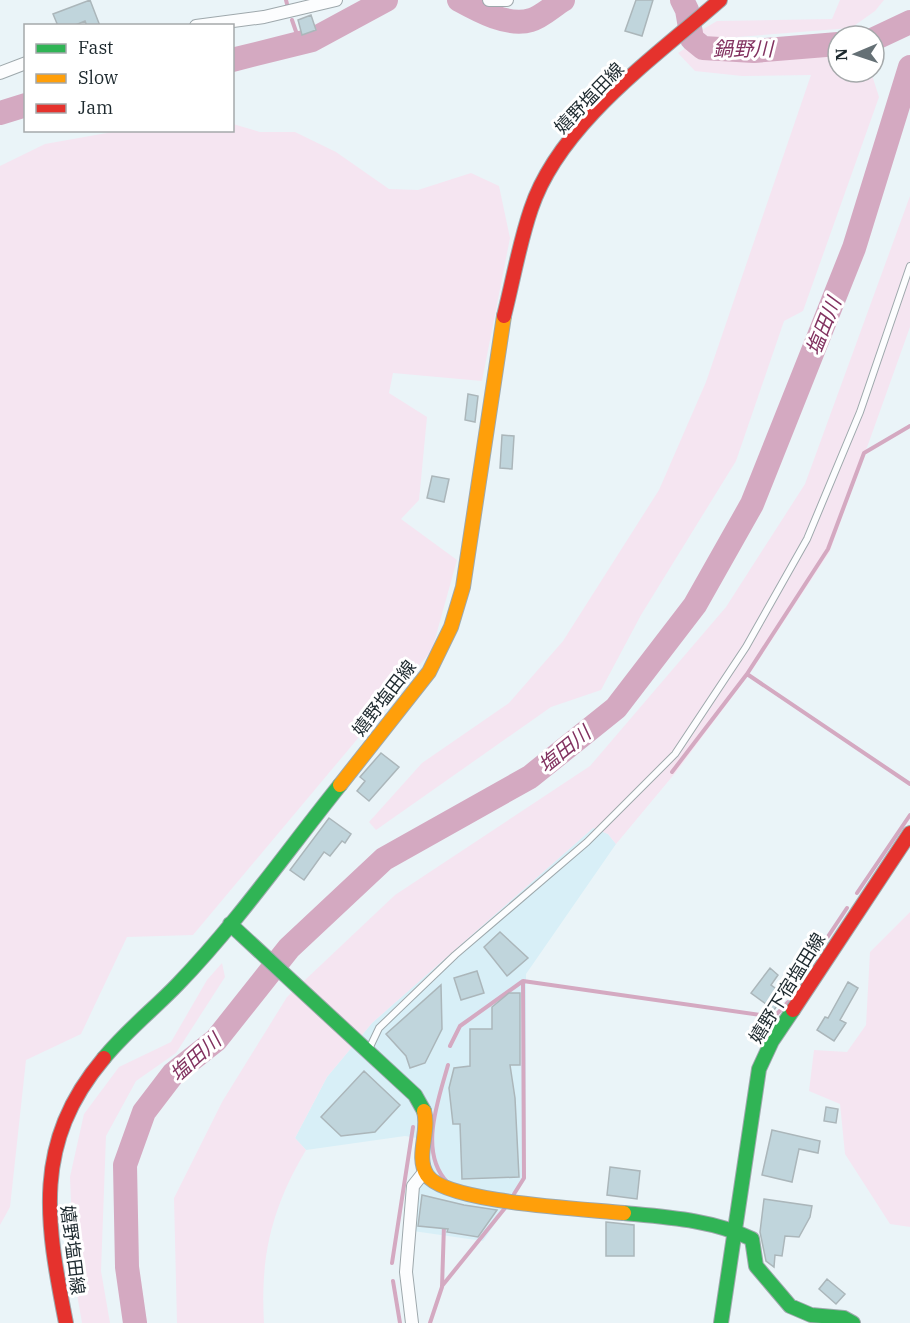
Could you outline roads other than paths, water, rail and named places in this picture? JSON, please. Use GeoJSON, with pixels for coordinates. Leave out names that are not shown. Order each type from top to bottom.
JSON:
{"type":"FeatureCollection","features":[{"type":"Feature","properties":{"kind":"main road","name":"嬉野塩田線"},"geometry":{"type":"LineString","coordinates":[[66,1323],[53,1259],[48,1211],[51,1167],[63,1123],[84,1081],[128,1029],[178,984],[230,924],[429,672],[451,627],[463,587],[501,328],[531,208],[549,172],[575,133],[719,0]]}},
{"type":"Feature","properties":{"kind":"main road","name":"嬉野下宿塩田線"},"geometry":{"type":"LineString","coordinates":[[721,1323],[759,1070],[772,1041],[910,833]]}},
{"type":"Feature","properties":{"kind":"main road"},"geometry":{"type":"LineString","coordinates":[[230,924],[415,1095],[423,1108],[426,1121],[422,1155],[424,1171],[432,1181],[457,1192],[735,1229],[753,1239],[756,1266],[790,1306],[810,1315],[844,1318],[853,1323]]}},
{"type":"Feature","properties":{"kind":"street"},"geometry":{"type":"LineString","coordinates":[[211,24],[264,17],[336,0]]}},
{"type":"Feature","properties":{"kind":"street"},"geometry":{"type":"LineString","coordinates":[[489,0],[507,0]]}},
{"type":"Feature","properties":{"kind":"street"},"geometry":{"type":"LineString","coordinates":[[0,73],[24,64]]}},
{"type":"Feature","properties":{"kind":"street"},"geometry":{"type":"LineString","coordinates":[[412,1323],[407,1261],[413,1186],[424,1171]]}},
{"type":"Feature","properties":{"kind":"lane"},"geometry":{"type":"LineString","coordinates":[[364,1049],[379,1028],[456,955],[587,842],[675,754],[746,647],[807,538],[860,412],[910,266]]}},
{"type":"Feature","properties":{"kind":"waterway"},"geometry":{"type":"LineString","coordinates":[[286,0],[287,4]]}},
{"type":"Feature","properties":{"kind":"waterway","name":"鍋野川"},"geometry":{"type":"LineString","coordinates":[[234,60],[312,40],[386,0]]}},
{"type":"Feature","properties":{"kind":"waterway","name":"鍋野川"},"geometry":{"type":"LineString","coordinates":[[459,0],[494,17],[522,22],[539,16],[563,0]]}},
{"type":"Feature","properties":{"kind":"waterway","name":"鍋野川"},"geometry":{"type":"LineString","coordinates":[[682,0],[687,10],[692,39],[703,48],[754,51],[826,45]]}},
{"type":"Feature","properties":{"kind":"waterway"},"geometry":{"type":"LineString","coordinates":[[292,20],[300,43]]}},
{"type":"Feature","properties":{"kind":"waterway","name":"鍋野川"},"geometry":{"type":"LineString","coordinates":[[886,33],[910,22]]}},
{"type":"Feature","properties":{"kind":"waterway","name":"塩田川"},"geometry":{"type":"LineString","coordinates":[[135,1323],[127,1267],[125,1165],[144,1112],[173,1074],[216,1040],[289,948],[384,859],[530,777],[616,708],[695,605],[752,504],[854,248],[910,67]]}},
{"type":"Feature","properties":{"kind":"waterway","name":"鍋野川"},"geometry":{"type":"LineString","coordinates":[[0,113],[24,106]]}},
{"type":"Feature","properties":{"kind":"waterway"},"geometry":{"type":"LineString","coordinates":[[910,426],[864,453],[828,549],[747,674],[910,784]]}},
{"type":"Feature","properties":{"kind":"waterway"},"geometry":{"type":"LineString","coordinates":[[672,772],[747,674]]}},
{"type":"Feature","properties":{"kind":"waterway"},"geometry":{"type":"LineString","coordinates":[[857,893],[910,815]]}},
{"type":"Feature","properties":{"kind":"waterway"},"geometry":{"type":"LineString","coordinates":[[799,980],[847,908]]}},
{"type":"Feature","properties":{"kind":"waterway"},"geometry":{"type":"LineString","coordinates":[[450,1046],[460,1026],[523,981]]}},
{"type":"Feature","properties":{"kind":"waterway"},"geometry":{"type":"LineString","coordinates":[[514,1194],[524,1178],[523,981],[774,1017],[788,1002]]}},
{"type":"Feature","properties":{"kind":"waterway"},"geometry":{"type":"LineString","coordinates":[[448,1065],[436,1110],[432,1142],[439,1171],[448,1183]]}},
{"type":"Feature","properties":{"kind":"waterway"},"geometry":{"type":"LineString","coordinates":[[392,1263],[413,1127]]}},
{"type":"Feature","properties":{"kind":"waterway"},"geometry":{"type":"LineString","coordinates":[[442,1286],[505,1208]]}},
{"type":"Feature","properties":{"kind":"waterway"},"geometry":{"type":"LineString","coordinates":[[430,1323],[442,1287],[444,1225]]}},
{"type":"Feature","properties":{"kind":"waterway"},"geometry":{"type":"LineString","coordinates":[[393,1281],[400,1323]]}}]}
